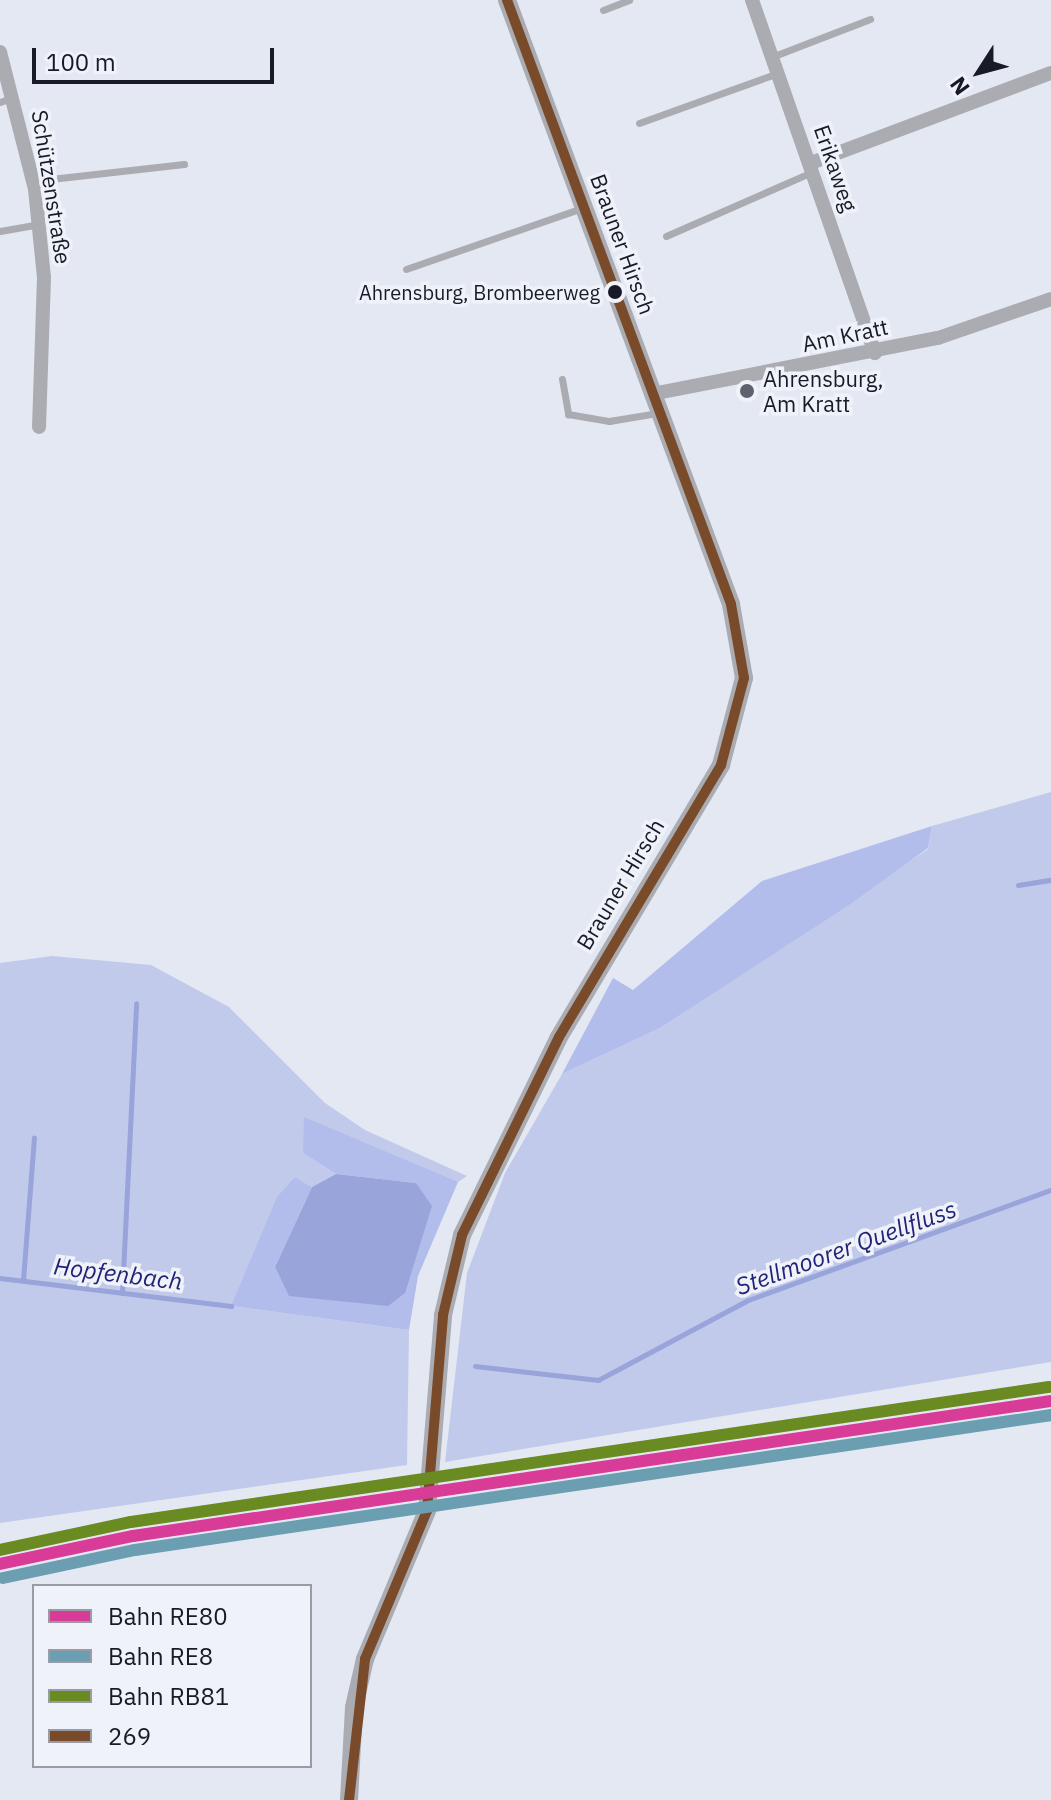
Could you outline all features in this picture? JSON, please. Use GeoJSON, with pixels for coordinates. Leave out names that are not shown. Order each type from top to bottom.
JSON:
{"type":"FeatureCollection","features":[{"type":"Feature","properties":{"kind":"street","name":"Brauner Hirsch"},"geometry":{"type":"LineString","coordinates":[[349,1800],[354,1707],[365,1659],[427,1511],[443,1315],[462,1235],[559,1037],[709,787],[740,713],[738,625],[507,0]]}},
{"type":"Feature","properties":{"kind":"street","name":"Erikaweg"},"geometry":{"type":"LineString","coordinates":[[752,0],[780,72],[875,353]]}},
{"type":"Feature","properties":{"kind":"street","name":"Schützenstraße"},"geometry":{"type":"LineString","coordinates":[[0,52],[16,96],[38,224],[39,427]]}},
{"type":"Feature","properties":{"kind":"street"},"geometry":{"type":"LineString","coordinates":[[813,167],[1051,73]]}},
{"type":"Feature","properties":{"kind":"street","name":"Am Kratt"},"geometry":{"type":"LineString","coordinates":[[652,394],[875,353],[1049,304]]}},
{"type":"Feature","properties":{"kind":"lane"},"geometry":{"type":"LineString","coordinates":[[603,10],[629,0]]}},
{"type":"Feature","properties":{"kind":"lane"},"geometry":{"type":"LineString","coordinates":[[774,56],[870,19]]}},
{"type":"Feature","properties":{"kind":"lane"},"geometry":{"type":"LineString","coordinates":[[639,123],[780,72]]}},
{"type":"Feature","properties":{"kind":"lane"},"geometry":{"type":"LineString","coordinates":[[0,102],[16,96]]}},
{"type":"Feature","properties":{"kind":"lane"},"geometry":{"type":"LineString","coordinates":[[33,181],[184,164]]}},
{"type":"Feature","properties":{"kind":"lane"},"geometry":{"type":"LineString","coordinates":[[666,236],[813,167]]}},
{"type":"Feature","properties":{"kind":"lane"},"geometry":{"type":"LineString","coordinates":[[406,269],[585,207]]}},
{"type":"Feature","properties":{"kind":"lane"},"geometry":{"type":"LineString","coordinates":[[0,231],[38,224]]}},
{"type":"Feature","properties":{"kind":"lane"},"geometry":{"type":"LineString","coordinates":[[562,379],[568,414],[609,421],[658,413]]}},
{"type":"Feature","properties":{"kind":"shaded area"},"geometry":{"type":"Polygon","coordinates":[[[1051,792],[1051,1362],[445,1462],[467,1273],[505,1173],[562,1074],[660,1028],[928,849],[932,826],[1051,792]]]}},
{"type":"Feature","properties":{"kind":"shaded area"},"geometry":{"type":"Polygon","coordinates":[[[932,826],[928,848],[849,905],[660,1028],[562,1074],[613,978],[633,990],[762,881],[932,826]]]}},
{"type":"Feature","properties":{"kind":"shaded area"},"geometry":{"type":"Polygon","coordinates":[[[52,956],[151,965],[229,1007],[325,1103],[365,1130],[467,1176],[458,1182],[369,1149],[303,1153],[336,1174],[312,1187],[295,1177],[231,1306],[409,1330],[407,1465],[0,1523],[0,963],[52,956]]]}},
{"type":"Feature","properties":{"kind":"shaded area"},"geometry":{"type":"Polygon","coordinates":[[[304,1117],[458,1182],[418,1276],[409,1330],[231,1306],[277,1197],[295,1177],[312,1187],[275,1267],[289,1295],[416,1183],[336,1174],[303,1153],[304,1117]]]}},
{"type":"Feature","properties":{"kind":"shaded area"},"geometry":{"type":"Polygon","coordinates":[[[336,1174],[416,1183],[432,1206],[405,1293],[388,1306],[289,1296],[275,1267],[312,1187],[336,1174]]]}},
{"type":"Feature","properties":{"kind":"waterway"},"geometry":{"type":"LineString","coordinates":[[1018,885],[1051,880]]}},
{"type":"Feature","properties":{"kind":"waterway"},"geometry":{"type":"LineString","coordinates":[[122,1293],[136,1003]]}},
{"type":"Feature","properties":{"kind":"waterway"},"geometry":{"type":"LineString","coordinates":[[23,1280],[34,1137]]}},
{"type":"Feature","properties":{"kind":"waterway","name":"Stellmoorer Quellfluss"},"geometry":{"type":"LineString","coordinates":[[475,1366],[598,1380],[748,1300],[1051,1190]]}},
{"type":"Feature","properties":{"kind":"waterway","name":"Hopfenbach"},"geometry":{"type":"LineString","coordinates":[[0,1278],[231,1306]]}},
{"type":"Feature","properties":{"kind":"rail line","name":"RB81"},"geometry":{"type":"LineString","coordinates":[[0,1550],[131,1522],[1049,1387]]}},
{"type":"Feature","properties":{"kind":"rail line","name":"RE80"},"geometry":{"type":"LineString","coordinates":[[0,1564],[133,1536],[1051,1401]]}},
{"type":"Feature","properties":{"kind":"rail line","name":"RE8"},"geometry":{"type":"LineString","coordinates":[[3,1578],[135,1550],[1051,1415]]}},
{"type":"Feature","properties":{"kind":"transit line","name":"269"},"geometry":{"type":"LineString","coordinates":[[349,1800],[365,1659],[427,1511],[443,1315],[462,1235],[559,1037],[721,765],[744,678],[731,604],[507,0]]}},
{"type":"Feature","properties":{"kind":"place","name":"Ahrensburg, Brombeerweg"},"geometry":{"type":"Point","coordinates":[615,292]}},
{"type":"Feature","properties":{"kind":"place","name":"Ahrensburg, Am Kratt"},"geometry":{"type":"Point","coordinates":[747,391]}}]}
